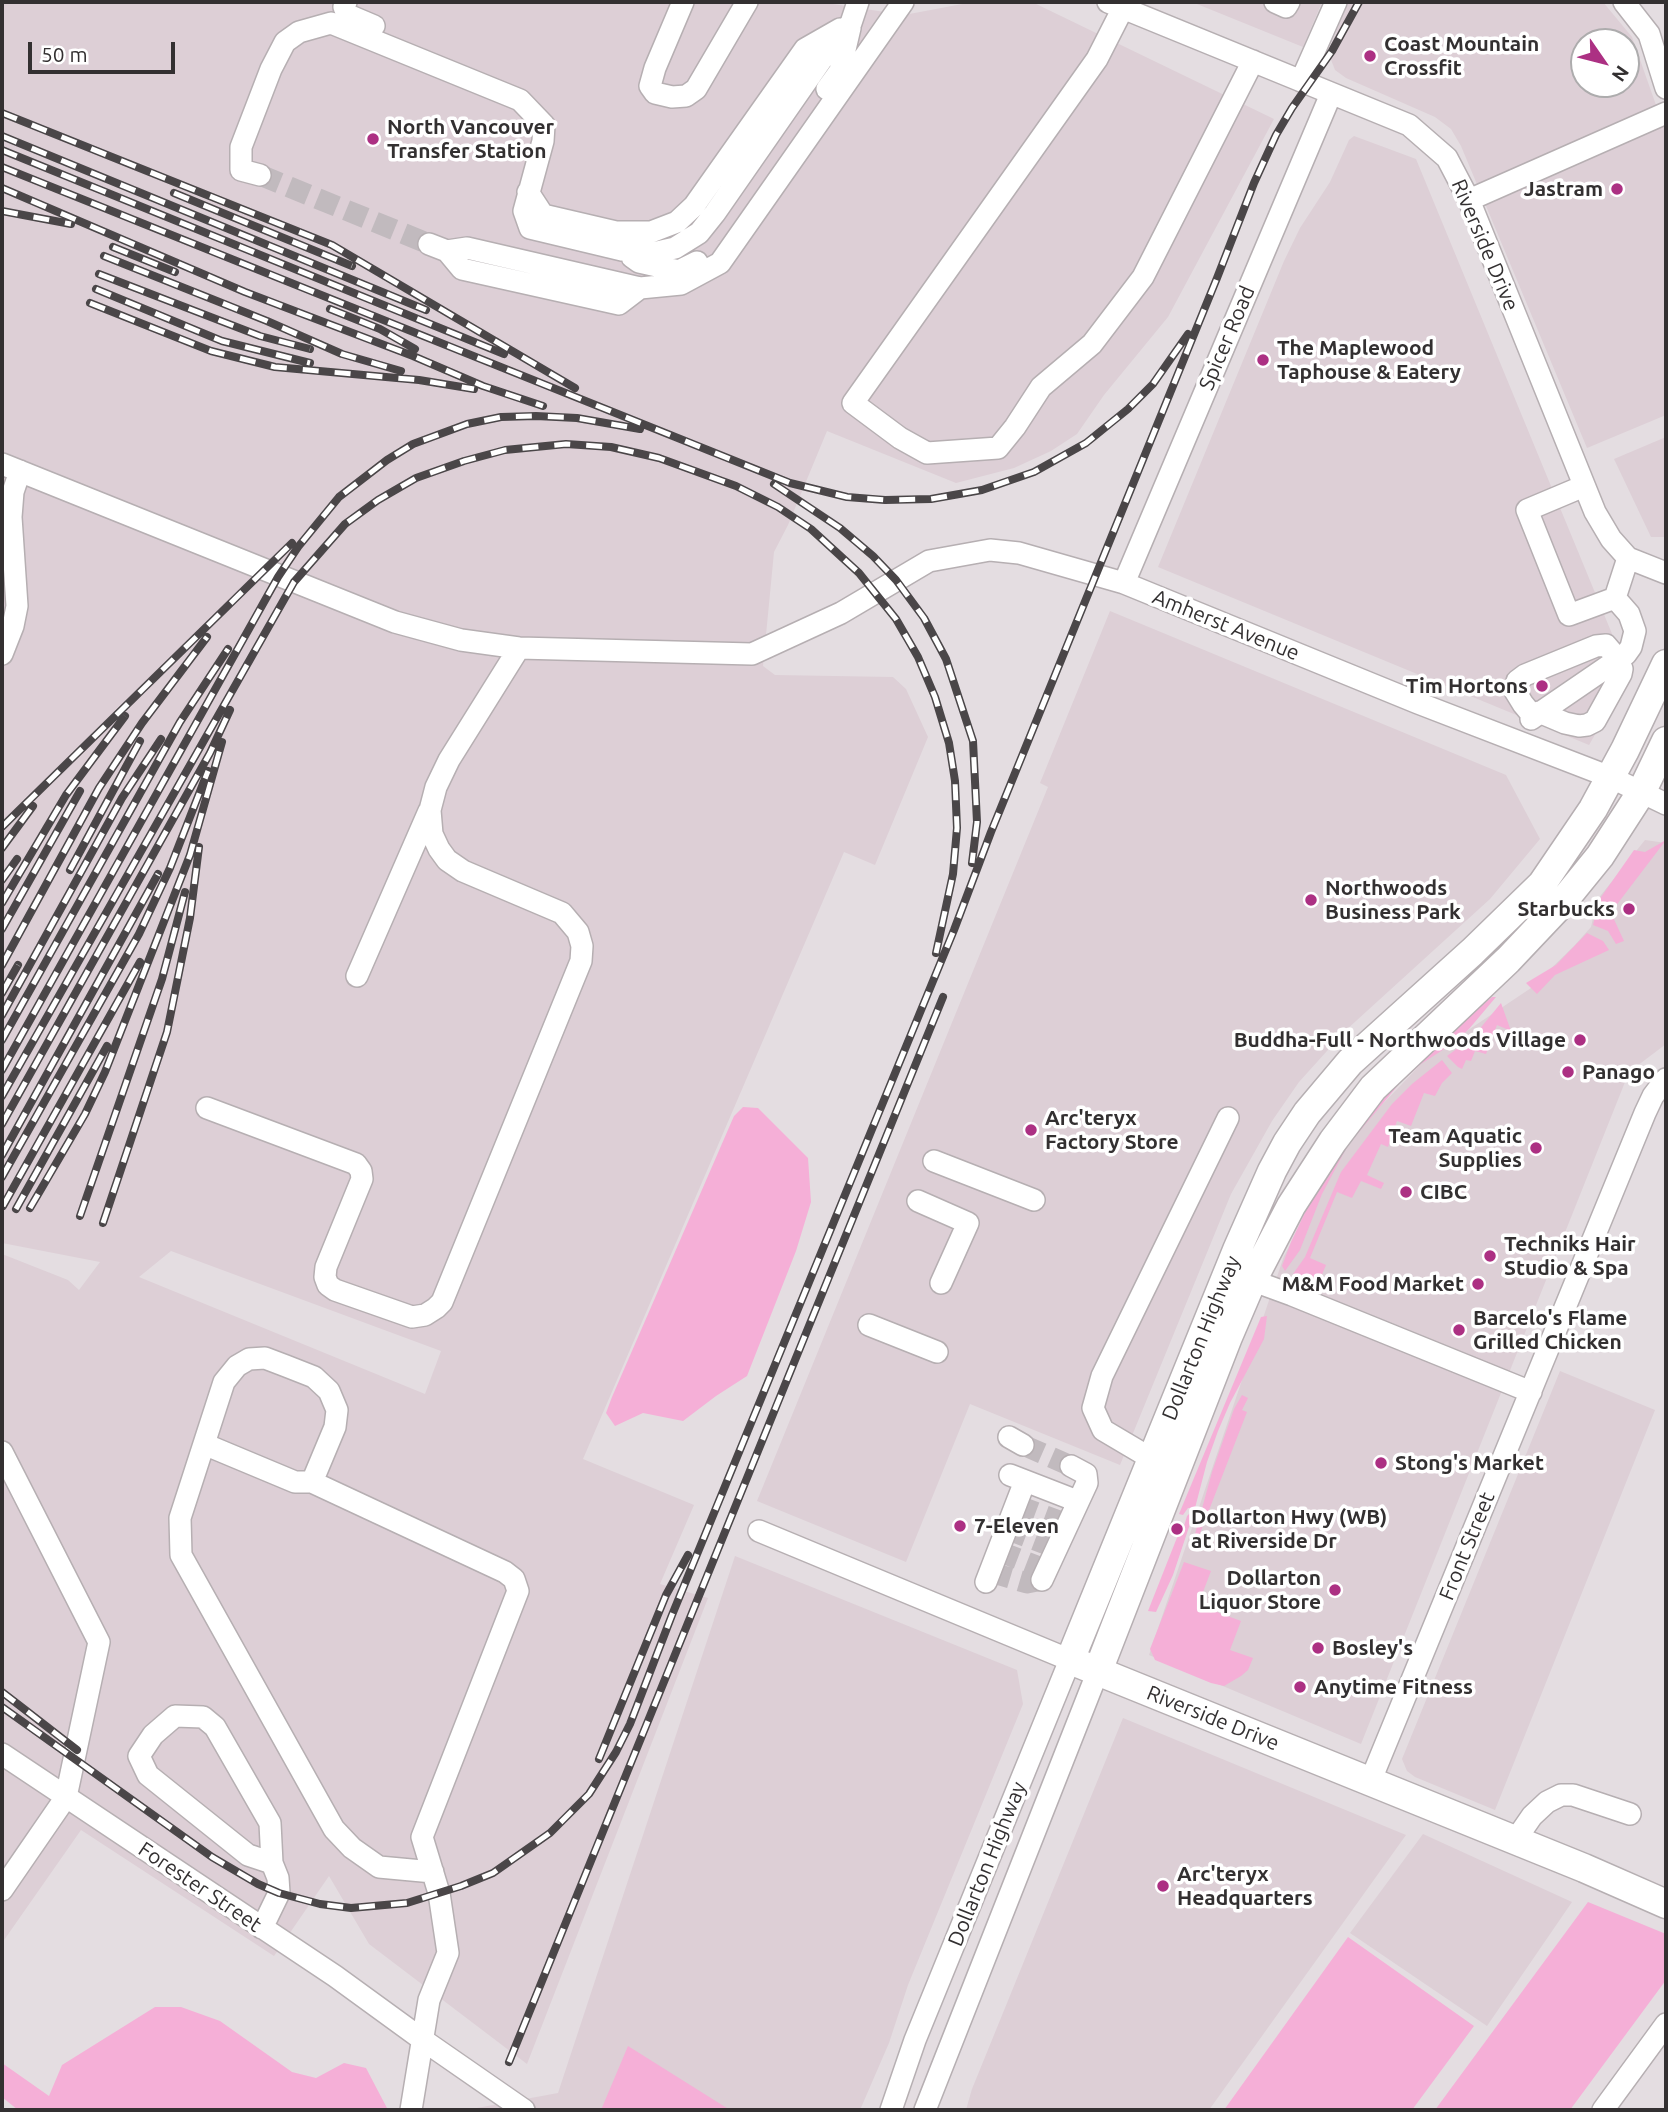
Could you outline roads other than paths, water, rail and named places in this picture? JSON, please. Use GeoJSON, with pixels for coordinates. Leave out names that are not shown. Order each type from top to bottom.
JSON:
{"type":"FeatureCollection","features":[{"type":"Feature","properties":{"kind":"main road","name":"Dollarton Highway"},"geometry":{"type":"LineString","coordinates":[[1098,1671],[1240,1276],[1272,1171],[1307,1113],[1350,1062],[1472,952],[1542,884],[1582,827],[1666,664]]}},
{"type":"Feature","properties":{"kind":"main road","name":"Dollarton Highway"},"geometry":{"type":"LineString","coordinates":[[1070,1660],[1152,1460],[1240,1276],[1373,1088],[1501,967],[1561,904],[1654,797],[1666,741]]}},
{"type":"Feature","properties":{"kind":"main road","name":"Riverside Drive"},"geometry":{"type":"LineString","coordinates":[[1070,1660],[1514,1842],[1584,1868],[1666,1904]]}},
{"type":"Feature","properties":{"kind":"street"},"geometry":{"type":"LineString","coordinates":[[346,2],[344,7],[348,15],[506,82],[544,125],[524,211],[530,228],[622,250],[653,253],[662,259],[699,233],[851,23],[859,2]]}},
{"type":"Feature","properties":{"kind":"street"},"geometry":{"type":"LineString","coordinates":[[682,2],[650,86],[655,93],[672,97],[686,96],[696,89],[747,2]]}},
{"type":"Feature","properties":{"kind":"street"},"geometry":{"type":"LineString","coordinates":[[438,247],[467,248],[640,288],[681,284],[720,263],[903,2]]}},
{"type":"Feature","properties":{"kind":"street"},"geometry":{"type":"LineString","coordinates":[[1275,2],[1286,6],[1289,2]]}},
{"type":"Feature","properties":{"kind":"street"},"geometry":{"type":"LineString","coordinates":[[1301,81],[1336,2]]}},
{"type":"Feature","properties":{"kind":"street"},"geometry":{"type":"LineString","coordinates":[[1624,2],[1649,34],[1666,88]]}},
{"type":"Feature","properties":{"kind":"street"},"geometry":{"type":"LineString","coordinates":[[1116,5],[1097,58],[853,403],[900,438],[927,453],[998,448],[1041,387],[1092,344],[1143,277],[1253,61]]}},
{"type":"Feature","properties":{"kind":"street","name":"Riverside Drive"},"geometry":{"type":"LineString","coordinates":[[1116,5],[1409,125],[1447,158],[1469,200],[1595,512],[1611,539],[1628,558],[1666,573]]}},
{"type":"Feature","properties":{"kind":"street"},"geometry":{"type":"LineString","coordinates":[[260,175],[241,170],[241,147],[271,69],[285,42],[299,32],[331,23],[520,100]]}},
{"type":"Feature","properties":{"kind":"street"},"geometry":{"type":"LineString","coordinates":[[528,192],[543,215],[616,232],[651,232],[677,222],[694,206],[805,49],[851,23]]}},
{"type":"Feature","properties":{"kind":"street","name":"Spicer Road"},"geometry":{"type":"LineString","coordinates":[[1124,583],[1331,94]]}},
{"type":"Feature","properties":{"kind":"street"},"geometry":{"type":"LineString","coordinates":[[1469,200],[1666,113]]}},
{"type":"Feature","properties":{"kind":"street"},"geometry":{"type":"LineString","coordinates":[[2,654],[13,626],[17,606],[10,517],[13,492],[11,467]]}},
{"type":"Feature","properties":{"kind":"street","name":"Amherst Avenue"},"geometry":{"type":"LineString","coordinates":[[11,467],[395,622],[461,640],[519,648],[752,654],[841,613],[929,561],[990,550],[1019,553],[1124,583],[1654,797]]}},
{"type":"Feature","properties":{"kind":"street"},"geometry":{"type":"LineString","coordinates":[[1584,486],[1527,510],[1569,615],[1615,598]]}},
{"type":"Feature","properties":{"kind":"street"},"geometry":{"type":"LineString","coordinates":[[1615,598],[1628,558]]}},
{"type":"Feature","properties":{"kind":"street"},"geometry":{"type":"LineString","coordinates":[[1519,742],[1536,714],[1632,647],[1635,631],[1629,614],[1615,598]]}},
{"type":"Feature","properties":{"kind":"street"},"geometry":{"type":"LineString","coordinates":[[1606,645],[1618,659],[1621,674],[1595,721],[1579,726],[1536,714],[1515,691],[1517,681],[1524,676],[1596,646],[1606,645]]}},
{"type":"Feature","properties":{"kind":"street"},"geometry":{"type":"LineString","coordinates":[[357,976],[430,810],[436,787],[449,760],[519,648]]}},
{"type":"Feature","properties":{"kind":"street"},"geometry":{"type":"LineString","coordinates":[[207,1108],[356,1164],[361,1171],[362,1179],[326,1266],[325,1277],[328,1285],[335,1290],[412,1317],[425,1315],[442,1301],[576,974],[581,961],[582,946],[578,932],[562,913],[463,871],[447,860],[432,834],[430,810]]}},
{"type":"Feature","properties":{"kind":"street","name":"Front Street"},"geometry":{"type":"LineString","coordinates":[[1370,1782],[1645,1113],[1653,1096],[1666,1079]]}},
{"type":"Feature","properties":{"kind":"street"},"geometry":{"type":"LineString","coordinates":[[1152,1460],[1102,1430],[1093,1409],[1102,1376],[1228,1118]]}},
{"type":"Feature","properties":{"kind":"street"},"geometry":{"type":"LineString","coordinates":[[934,1161],[1034,1200]]}},
{"type":"Feature","properties":{"kind":"street"},"geometry":{"type":"LineString","coordinates":[[918,1201],[968,1223],[941,1283]]}},
{"type":"Feature","properties":{"kind":"street"},"geometry":{"type":"LineString","coordinates":[[1240,1276],[1531,1392]]}},
{"type":"Feature","properties":{"kind":"street"},"geometry":{"type":"LineString","coordinates":[[869,1325],[937,1352]]}},
{"type":"Feature","properties":{"kind":"street"},"geometry":{"type":"LineString","coordinates":[[312,1482],[335,1427],[337,1410],[329,1391],[314,1377],[265,1358],[249,1359],[237,1366],[224,1382],[180,1518],[181,1555],[334,1829],[352,1848],[379,1867],[433,1872]]}},
{"type":"Feature","properties":{"kind":"street"},"geometry":{"type":"LineString","coordinates":[[204,1444],[295,1482],[312,1482],[505,1572],[514,1579],[518,1591],[422,1837],[439,1893],[448,1953],[429,2000],[411,2110]]}},
{"type":"Feature","properties":{"kind":"street"},"geometry":{"type":"LineString","coordinates":[[2,1452],[99,1643],[66,1797],[2,1890]]}},
{"type":"Feature","properties":{"kind":"street"},"geometry":{"type":"LineString","coordinates":[[1042,1580],[1087,1483],[1086,1474],[1071,1466]]}},
{"type":"Feature","properties":{"kind":"street"},"geometry":{"type":"LineString","coordinates":[[986,1582],[1017,1478],[1077,1501]]}},
{"type":"Feature","properties":{"kind":"street","name":"Riverside Drive"},"geometry":{"type":"LineString","coordinates":[[759,1531],[1070,1660]]}},
{"type":"Feature","properties":{"kind":"street","name":"Dollarton Highway"},"geometry":{"type":"LineString","coordinates":[[891,2110],[903,2071],[1070,1660]]}},
{"type":"Feature","properties":{"kind":"street","name":"Dollarton Highway"},"geometry":{"type":"LineString","coordinates":[[925,2110],[1098,1671]]}},
{"type":"Feature","properties":{"kind":"street"},"geometry":{"type":"LineString","coordinates":[[262,1928],[279,1893],[278,1878],[272,1863],[270,1823],[215,1727],[203,1717],[175,1716],[153,1735],[139,1756],[148,1775],[248,1855],[272,1863]]}},
{"type":"Feature","properties":{"kind":"street","name":"Forester Street"},"geometry":{"type":"LineString","coordinates":[[2,1754],[335,1976],[423,2040]]}},
{"type":"Feature","properties":{"kind":"street"},"geometry":{"type":"LineString","coordinates":[[1514,1842],[1532,1816],[1547,1802],[1561,1795],[1573,1795],[1630,1814]]}},
{"type":"Feature","properties":{"kind":"street"},"geometry":{"type":"LineString","coordinates":[[1603,2110],[1666,2024]]}},
{"type":"Feature","properties":{"kind":"street"},"geometry":{"type":"LineString","coordinates":[[423,2040],[524,2110]]}},
{"type":"Feature","properties":{"kind":"tunnel"},"geometry":{"type":"LineString","coordinates":[[260,175],[429,244]]}},
{"type":"Feature","properties":{"kind":"tunnel"},"geometry":{"type":"LineString","coordinates":[[1023,1445],[1071,1466]]}},
{"type":"Feature","properties":{"kind":"tunnel"},"geometry":{"type":"LineString","coordinates":[[1016,1505],[1067,1524]]}},
{"type":"Feature","properties":{"kind":"tunnel"},"geometry":{"type":"LineString","coordinates":[[1006,1529],[1056,1548]]}},
{"type":"Feature","properties":{"kind":"tunnel"},"geometry":{"type":"LineString","coordinates":[[998,1551],[1047,1570]]}},
{"type":"Feature","properties":{"kind":"tunnel"},"geometry":{"type":"LineString","coordinates":[[990,1572],[1027,1583],[1042,1580]]}},
{"type":"Feature","properties":{"kind":"railway"},"geometry":{"type":"LineString","coordinates":[[2,1707],[212,1857],[258,1884],[279,1893],[320,1904],[351,1908],[407,1903],[493,1873],[550,1833],[589,1794],[630,1724],[672,1615],[954,930],[991,832],[1254,183],[1276,135],[1332,51],[1359,2]]}},
{"type":"Feature","properties":{"kind":"railway"},"geometry":{"type":"LineString","coordinates":[[2,113],[332,245],[575,388]]}},
{"type":"Feature","properties":{"kind":"railway"},"geometry":{"type":"LineString","coordinates":[[2,136],[426,310]]}},
{"type":"Feature","properties":{"kind":"railway"},"geometry":{"type":"LineString","coordinates":[[2,150],[504,354]]}},
{"type":"Feature","properties":{"kind":"railway"},"geometry":{"type":"LineString","coordinates":[[2,167],[790,483],[847,497],[931,499],[982,490],[1034,472],[1086,443],[1128,409],[1153,384],[1188,334]]}},
{"type":"Feature","properties":{"kind":"railway"},"geometry":{"type":"LineString","coordinates":[[2,188],[245,292],[413,356],[483,386],[543,406]]}},
{"type":"Feature","properties":{"kind":"railway"},"geometry":{"type":"LineString","coordinates":[[174,193],[352,266]]}},
{"type":"Feature","properties":{"kind":"railway"},"geometry":{"type":"LineString","coordinates":[[2,211],[71,224]]}},
{"type":"Feature","properties":{"kind":"railway"},"geometry":{"type":"LineString","coordinates":[[113,247],[175,272]]}},
{"type":"Feature","properties":{"kind":"railway"},"geometry":{"type":"LineString","coordinates":[[104,256],[342,354],[401,371]]}},
{"type":"Feature","properties":{"kind":"railway"},"geometry":{"type":"LineString","coordinates":[[99,274],[260,336],[310,349]]}},
{"type":"Feature","properties":{"kind":"railway"},"geometry":{"type":"LineString","coordinates":[[96,289],[222,341],[310,363]]}},
{"type":"Feature","properties":{"kind":"railway"},"geometry":{"type":"LineString","coordinates":[[90,303],[211,351],[275,367],[419,380],[474,389]]}},
{"type":"Feature","properties":{"kind":"railway"},"geometry":{"type":"LineString","coordinates":[[330,309],[380,329],[415,349]]}},
{"type":"Feature","properties":{"kind":"railway"},"geometry":{"type":"LineString","coordinates":[[2,1070],[278,577],[298,547],[339,497],[387,460],[413,444],[467,424],[501,417],[536,416],[577,418],[640,429]]}},
{"type":"Feature","properties":{"kind":"railway"},"geometry":{"type":"LineString","coordinates":[[2,1096],[294,582],[345,524],[378,500],[416,478],[505,450],[566,444],[611,447],[659,458],[736,486],[778,507],[811,529],[859,573],[896,619],[918,657],[935,697],[949,743],[955,781],[957,828],[953,874],[936,953]]}},
{"type":"Feature","properties":{"kind":"railway"},"geometry":{"type":"LineString","coordinates":[[774,484],[840,528],[873,556],[896,580],[924,618],[946,659],[973,741],[977,822],[972,863]]}},
{"type":"Feature","properties":{"kind":"railway"},"geometry":{"type":"LineString","coordinates":[[2,827],[292,543]]}},
{"type":"Feature","properties":{"kind":"railway"},"geometry":{"type":"LineString","coordinates":[[2,965],[99,788],[142,723],[207,637]]}},
{"type":"Feature","properties":{"kind":"railway"},"geometry":{"type":"LineString","coordinates":[[2,1040],[180,722],[228,649]]}},
{"type":"Feature","properties":{"kind":"railway"},"geometry":{"type":"LineString","coordinates":[[2,1124],[210,753],[230,710]]}},
{"type":"Feature","properties":{"kind":"railway"},"geometry":{"type":"LineString","coordinates":[[2,903],[66,795],[125,716]]}},
{"type":"Feature","properties":{"kind":"railway"},"geometry":{"type":"LineString","coordinates":[[2,1015],[122,798],[161,739]]}},
{"type":"Feature","properties":{"kind":"railway"},"geometry":{"type":"LineString","coordinates":[[70,870],[140,741]]}},
{"type":"Feature","properties":{"kind":"railway"},"geometry":{"type":"LineString","coordinates":[[30,1208],[85,1114],[105,1072],[190,855],[222,742]]}},
{"type":"Feature","properties":{"kind":"railway"},"geometry":{"type":"LineString","coordinates":[[2,1177],[139,934],[170,868],[208,771]]}},
{"type":"Feature","properties":{"kind":"railway"},"geometry":{"type":"LineString","coordinates":[[2,929],[80,791]]}},
{"type":"Feature","properties":{"kind":"railway"},"geometry":{"type":"LineString","coordinates":[[2,848],[33,806]]}},
{"type":"Feature","properties":{"kind":"railway"},"geometry":{"type":"LineString","coordinates":[[103,1223],[167,1032],[190,918],[199,847]]}},
{"type":"Feature","properties":{"kind":"railway"},"geometry":{"type":"LineString","coordinates":[[2,880],[17,859]]}},
{"type":"Feature","properties":{"kind":"railway"},"geometry":{"type":"LineString","coordinates":[[2,1155],[158,874]]}},
{"type":"Feature","properties":{"kind":"railway"},"geometry":{"type":"LineString","coordinates":[[80,1216],[162,979],[185,892]]}},
{"type":"Feature","properties":{"kind":"railway"},"geometry":{"type":"LineString","coordinates":[[3,1206],[140,962]]}},
{"type":"Feature","properties":{"kind":"railway"},"geometry":{"type":"LineString","coordinates":[[2,993],[18,965]]}},
{"type":"Feature","properties":{"kind":"railway"},"geometry":{"type":"LineString","coordinates":[[509,2062],[943,997]]}},
{"type":"Feature","properties":{"kind":"railway"},"geometry":{"type":"LineString","coordinates":[[16,1209],[107,1046]]}},
{"type":"Feature","properties":{"kind":"railway"},"geometry":{"type":"LineString","coordinates":[[599,1759],[666,1595],[688,1555]]}},
{"type":"Feature","properties":{"kind":"railway"},"geometry":{"type":"LineString","coordinates":[[2,1692],[77,1750]]}},
{"type":"Feature","properties":{"kind":"place","name":"Coast Mountain Crossfit"},"geometry":{"type":"Point","coordinates":[1370,56]}},
{"type":"Feature","properties":{"kind":"place","name":"North Vancouver Transfer Station"},"geometry":{"type":"Point","coordinates":[373,139]}},
{"type":"Feature","properties":{"kind":"place","name":"Jastram"},"geometry":{"type":"Point","coordinates":[1617,189]}},
{"type":"Feature","properties":{"kind":"place","name":"The Maplewood Taphouse & Eatery"},"geometry":{"type":"Point","coordinates":[1263,360]}},
{"type":"Feature","properties":{"kind":"place","name":"Tim Hortons"},"geometry":{"type":"Point","coordinates":[1542,686]}},
{"type":"Feature","properties":{"kind":"place","name":"Northwoods Business Park"},"geometry":{"type":"Point","coordinates":[1311,900]}},
{"type":"Feature","properties":{"kind":"place","name":"Starbucks"},"geometry":{"type":"Point","coordinates":[1629,909]}},
{"type":"Feature","properties":{"kind":"place","name":"Buddha-Full - Northwoods Village"},"geometry":{"type":"Point","coordinates":[1580,1040]}},
{"type":"Feature","properties":{"kind":"place","name":"Panago"},"geometry":{"type":"Point","coordinates":[1568,1072]}},
{"type":"Feature","properties":{"kind":"place","name":"Arc'teryx Factory Store"},"geometry":{"type":"Point","coordinates":[1031,1130]}},
{"type":"Feature","properties":{"kind":"place","name":"Team Aquatic Supplies"},"geometry":{"type":"Point","coordinates":[1536,1148]}},
{"type":"Feature","properties":{"kind":"place","name":"CIBC"},"geometry":{"type":"Point","coordinates":[1406,1192]}},
{"type":"Feature","properties":{"kind":"place","name":"Techniks Hair Studio & Spa"},"geometry":{"type":"Point","coordinates":[1490,1256]}},
{"type":"Feature","properties":{"kind":"place","name":"M&M Food Market"},"geometry":{"type":"Point","coordinates":[1478,1284]}},
{"type":"Feature","properties":{"kind":"place","name":"Barcelo's Flame Grilled Chicken"},"geometry":{"type":"Point","coordinates":[1459,1330]}},
{"type":"Feature","properties":{"kind":"place","name":"Stong's Market"},"geometry":{"type":"Point","coordinates":[1381,1463]}},
{"type":"Feature","properties":{"kind":"place","name":"7-Eleven"},"geometry":{"type":"Point","coordinates":[960,1526]}},
{"type":"Feature","properties":{"kind":"place","name":"Dollarton Hwy (WB) at Riverside Dr"},"geometry":{"type":"Point","coordinates":[1177,1529]}},
{"type":"Feature","properties":{"kind":"place","name":"Dollarton Liquor Store"},"geometry":{"type":"Point","coordinates":[1335,1590]}},
{"type":"Feature","properties":{"kind":"place","name":"Bosley's"},"geometry":{"type":"Point","coordinates":[1318,1648]}},
{"type":"Feature","properties":{"kind":"place","name":"Anytime Fitness"},"geometry":{"type":"Point","coordinates":[1300,1687]}},
{"type":"Feature","properties":{"kind":"place","name":"Arc'teryx Headquarters"},"geometry":{"type":"Point","coordinates":[1163,1886]}}]}
